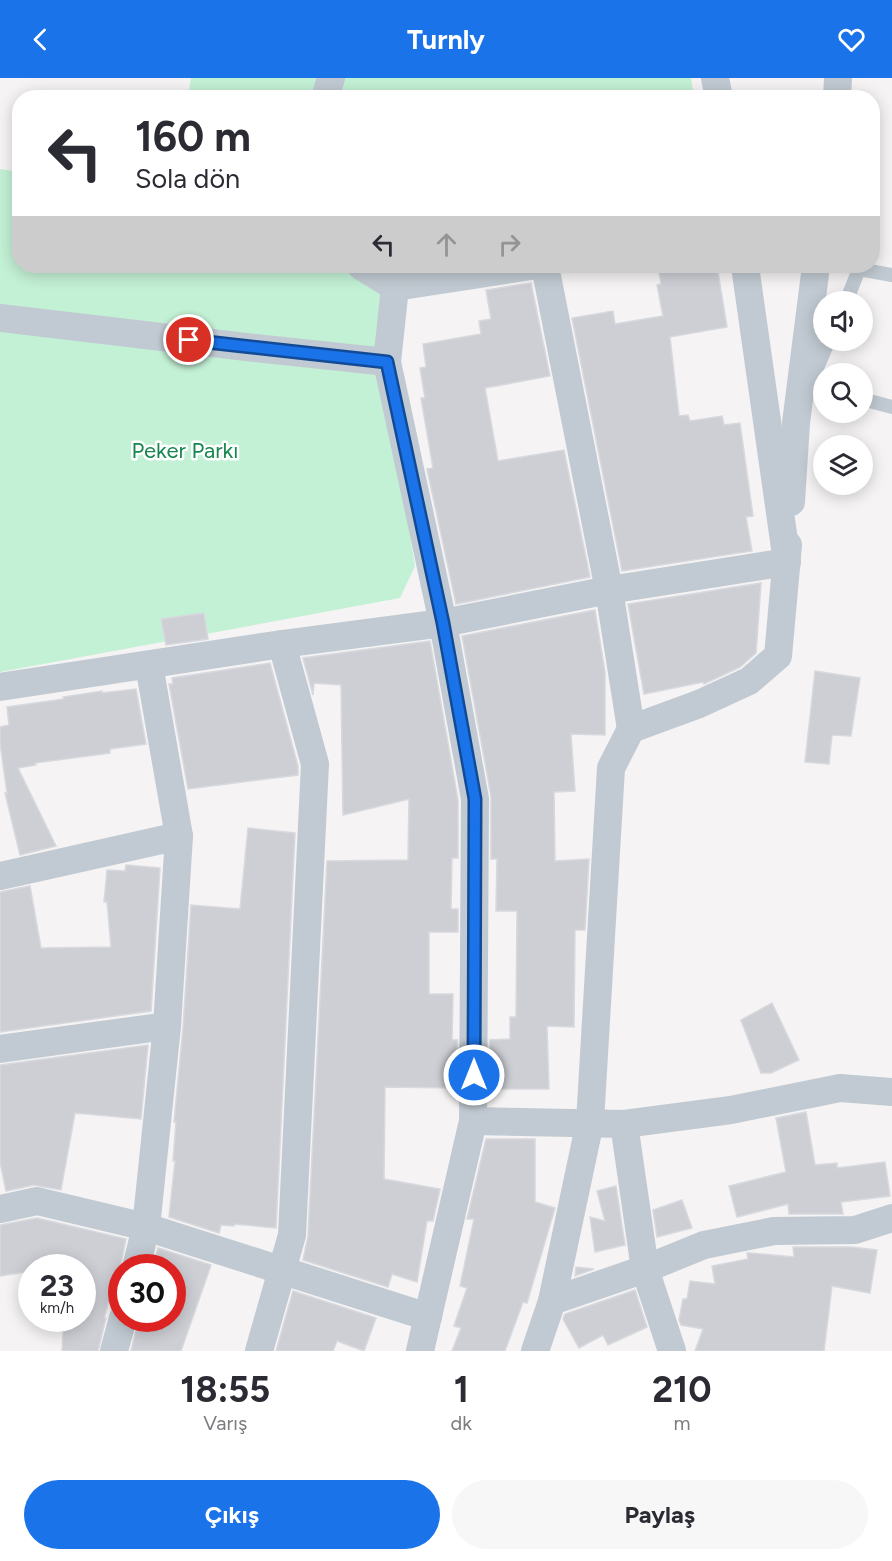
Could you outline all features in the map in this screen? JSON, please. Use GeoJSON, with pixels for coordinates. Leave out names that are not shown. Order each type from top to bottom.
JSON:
{"type":"FeatureCollection","features":[{"type":"Feature","properties":{"kind":"street"},"geometry":{"type":"LineString","coordinates":[[372,273],[395,287],[486,273]]}},
{"type":"Feature","properties":{"kind":"street"},"geometry":{"type":"LineString","coordinates":[[535,1351],[552,1301],[590,1122],[611,768],[631,729],[609,590],[546,273]]}},
{"type":"Feature","properties":{"kind":"street"},"geometry":{"type":"LineString","coordinates":[[746,273],[787,562]]}},
{"type":"Feature","properties":{"kind":"street"},"geometry":{"type":"LineString","coordinates":[[631,729],[699,704],[749,681],[778,656],[796,423],[815,273]]}},
{"type":"Feature","properties":{"kind":"street"},"geometry":{"type":"LineString","coordinates":[[395,287],[387,362],[443,623],[475,799],[473,1121],[420,1351]]}},
{"type":"Feature","properties":{"kind":"street"},"geometry":{"type":"LineString","coordinates":[[0,318],[387,362]]}},
{"type":"Feature","properties":{"kind":"street"},"geometry":{"type":"LineString","coordinates":[[0,687],[443,623],[609,590],[787,562]]}},
{"type":"Feature","properties":{"kind":"street"},"geometry":{"type":"LineString","coordinates":[[259,1351],[292,1235],[315,764],[282,645]]}},
{"type":"Feature","properties":{"kind":"street"},"geometry":{"type":"LineString","coordinates":[[139,1254],[146,1227],[167,1026],[179,836],[149,664]]}},
{"type":"Feature","properties":{"kind":"street"},"geometry":{"type":"LineString","coordinates":[[0,876],[179,836]]}},
{"type":"Feature","properties":{"kind":"street"},"geometry":{"type":"LineString","coordinates":[[0,1049],[167,1026]]}},
{"type":"Feature","properties":{"kind":"street"},"geometry":{"type":"LineString","coordinates":[[473,1121],[624,1124],[731,1110],[840,1088],[892,1092]]}},
{"type":"Feature","properties":{"kind":"street"},"geometry":{"type":"LineString","coordinates":[[624,1124],[645,1269],[672,1351]]}},
{"type":"Feature","properties":{"kind":"street"},"geometry":{"type":"LineString","coordinates":[[0,1209],[37,1201],[146,1227],[428,1317]]}},
{"type":"Feature","properties":{"kind":"street"},"geometry":{"type":"LineString","coordinates":[[552,1301],[645,1269],[704,1245],[774,1231],[855,1230],[892,1218]]}},
{"type":"Feature","properties":{"kind":"street"},"geometry":{"type":"LineString","coordinates":[[114,1351],[119,1332]]}},
{"type":"Feature","properties":{"kind":"lane"},"geometry":{"type":"LineString","coordinates":[[851,291],[858,273]]}},
{"type":"Feature","properties":{"kind":"lane"},"geometry":{"type":"LineString","coordinates":[[796,423],[824,351]]}},
{"type":"Feature","properties":{"kind":"lane"},"geometry":{"type":"LineString","coordinates":[[809,386],[813,387]]}},
{"type":"Feature","properties":{"kind":"lane"},"geometry":{"type":"LineString","coordinates":[[873,402],[892,407]]}},
{"type":"Feature","properties":{"kind":"green space"},"geometry":{"type":"Polygon","coordinates":[[[191,78],[691,78],[693,90],[189,90],[191,78]]]}},
{"type":"Feature","properties":{"kind":"green space","name":"Peker Parkı"},"geometry":{"type":"Polygon","coordinates":[[[0,169],[12,171],[12,273],[464,273],[387,292],[381,353],[415,566],[400,598],[0,672],[0,169]]]}},
{"type":"Feature","properties":{"kind":"building"},"geometry":{"type":"Polygon","coordinates":[[[659,273],[718,273],[727,327],[670,337],[679,416],[688,415],[690,421],[722,416],[724,425],[740,423],[753,516],[746,517],[752,551],[622,571],[572,318],[613,311],[615,324],[663,316],[657,285],[661,284],[659,273]]]}},
{"type":"Feature","properties":{"kind":"building"},"geometry":{"type":"Polygon","coordinates":[[[531,283],[550,376],[485,388],[498,461],[564,450],[590,577],[456,604],[427,469],[433,468],[421,398],[425,398],[420,368],[426,367],[423,344],[481,334],[479,321],[491,319],[486,290],[531,283]]]}},
{"type":"Feature","properties":{"kind":"building"},"geometry":{"type":"Polygon","coordinates":[[[761,583],[756,653],[740,667],[704,684],[703,682],[644,694],[628,604],[761,583]]]}},
{"type":"Feature","properties":{"kind":"building"},"geometry":{"type":"Polygon","coordinates":[[[595,610],[605,672],[605,735],[571,734],[575,791],[554,792],[555,861],[589,859],[585,930],[575,930],[574,1027],[547,1026],[549,1089],[493,1089],[490,1088],[490,1040],[510,1039],[510,1017],[516,1017],[517,911],[496,911],[497,859],[491,859],[491,796],[462,636],[595,610]]]}},
{"type":"Feature","properties":{"kind":"building"},"geometry":{"type":"Polygon","coordinates":[[[204,613],[208,639],[166,645],[161,619],[204,613]]]}},
{"type":"Feature","properties":{"kind":"building"},"geometry":{"type":"Polygon","coordinates":[[[430,641],[458,800],[458,858],[452,858],[451,909],[458,909],[458,932],[429,932],[429,994],[453,994],[452,1040],[457,1040],[457,1088],[385,1087],[384,1179],[440,1189],[433,1221],[427,1221],[417,1282],[392,1274],[388,1287],[303,1260],[308,1236],[327,861],[408,860],[409,799],[343,815],[341,685],[314,683],[313,695],[303,658],[430,641]]]}},
{"type":"Feature","properties":{"kind":"building"},"geometry":{"type":"Polygon","coordinates":[[[270,663],[298,766],[298,775],[188,789],[169,684],[173,684],[172,678],[270,663]]]}},
{"type":"Feature","properties":{"kind":"building"},"geometry":{"type":"Polygon","coordinates":[[[815,671],[860,678],[851,736],[832,735],[829,764],[805,762],[815,671]]]}},
{"type":"Feature","properties":{"kind":"building"},"geometry":{"type":"Polygon","coordinates":[[[136,689],[146,744],[110,749],[110,753],[35,763],[36,765],[18,768],[56,846],[20,855],[5,793],[7,793],[0,743],[0,727],[9,725],[7,707],[102,691],[102,693],[136,689]]]}},
{"type":"Feature","properties":{"kind":"building"},"geometry":{"type":"Polygon","coordinates":[[[248,828],[295,833],[276,1228],[221,1225],[219,1233],[169,1217],[175,1161],[173,1161],[176,1122],[174,1122],[191,905],[240,909],[248,828]]]}},
{"type":"Feature","properties":{"kind":"building"},"geometry":{"type":"Polygon","coordinates":[[[126,865],[160,868],[151,1011],[0,1032],[0,892],[30,886],[41,948],[111,947],[107,902],[104,902],[107,870],[125,871],[126,865]]]}},
{"type":"Feature","properties":{"kind":"building"},"geometry":{"type":"Polygon","coordinates":[[[772,1003],[799,1060],[771,1073],[761,1073],[741,1020],[772,1003]]]}},
{"type":"Feature","properties":{"kind":"building"},"geometry":{"type":"Polygon","coordinates":[[[148,1045],[141,1119],[75,1113],[61,1190],[34,1185],[6,1191],[0,1162],[0,1065],[148,1045]]]}},
{"type":"Feature","properties":{"kind":"building"},"geometry":{"type":"Polygon","coordinates":[[[806,1112],[815,1165],[837,1163],[837,1168],[885,1162],[890,1196],[841,1202],[843,1214],[789,1214],[788,1204],[737,1217],[729,1186],[786,1172],[776,1118],[806,1112]]]}},
{"type":"Feature","properties":{"kind":"building"},"geometry":{"type":"Polygon","coordinates":[[[486,1139],[535,1139],[535,1202],[555,1208],[527,1303],[523,1302],[505,1351],[452,1351],[461,1328],[454,1326],[467,1288],[460,1286],[474,1219],[467,1219],[486,1139]]]}},
{"type":"Feature","properties":{"kind":"building"},"geometry":{"type":"Polygon","coordinates":[[[616,1186],[625,1245],[595,1252],[590,1217],[605,1221],[597,1191],[616,1186]]]}},
{"type":"Feature","properties":{"kind":"building"},"geometry":{"type":"Polygon","coordinates":[[[682,1200],[692,1228],[657,1237],[653,1210],[682,1200]]]}},
{"type":"Feature","properties":{"kind":"building"},"geometry":{"type":"Polygon","coordinates":[[[37,1218],[126,1239],[123,1254],[108,1254],[108,1304],[98,1351],[62,1351],[63,1332],[96,1332],[96,1254],[18,1254],[18,1273],[0,1276],[0,1225],[37,1218]]]}},
{"type":"Feature","properties":{"kind":"building"},"geometry":{"type":"Polygon","coordinates":[[[793,1247],[851,1247],[877,1250],[870,1293],[832,1286],[824,1351],[695,1351],[703,1329],[681,1325],[679,1320],[683,1299],[687,1299],[690,1281],[715,1284],[712,1266],[748,1259],[747,1253],[794,1257],[793,1247]]]}},
{"type":"Feature","properties":{"kind":"building"},"geometry":{"type":"Polygon","coordinates":[[[158,1248],[177,1254],[156,1254],[158,1248]]]}},
{"type":"Feature","properties":{"kind":"building"},"geometry":{"type":"Polygon","coordinates":[[[186,1257],[211,1265],[181,1351],[131,1351],[136,1332],[186,1332],[186,1257]]]}},
{"type":"Feature","properties":{"kind":"building"},"geometry":{"type":"Polygon","coordinates":[[[576,1267],[594,1269],[575,1276],[576,1267]]]}},
{"type":"Feature","properties":{"kind":"building"},"geometry":{"type":"Polygon","coordinates":[[[635,1290],[647,1327],[608,1345],[603,1335],[579,1348],[563,1319],[565,1314],[635,1290]]]}},
{"type":"Feature","properties":{"kind":"building"},"geometry":{"type":"Polygon","coordinates":[[[293,1291],[376,1318],[364,1351],[337,1341],[333,1351],[276,1351],[293,1291]]]}},
{"type":"Feature","properties":{"kind":"route"},"geometry":{"type":"LineString","coordinates":[[189,340],[387,362],[443,623],[475,799],[474,1075]]}}]}
